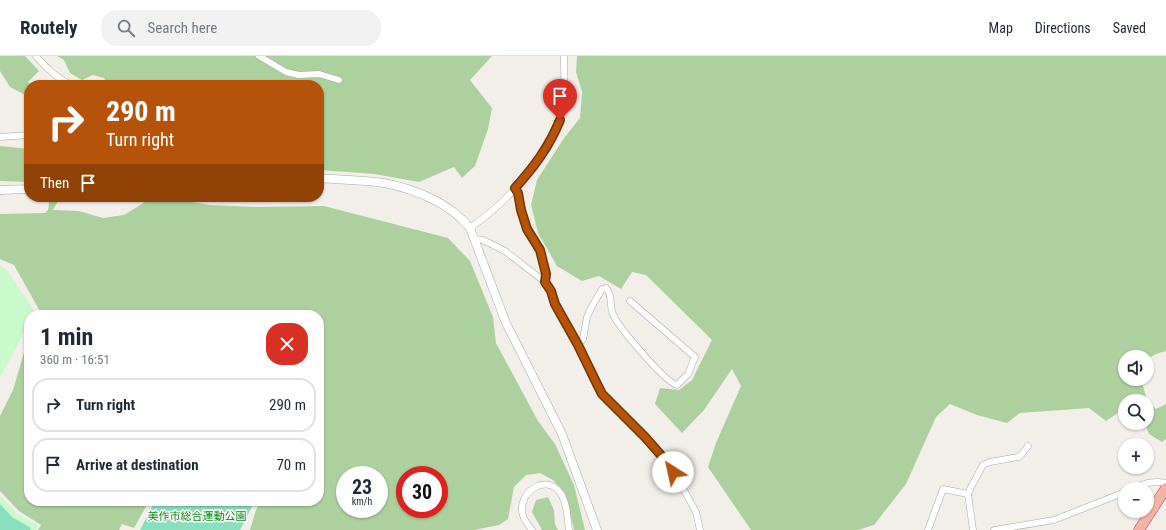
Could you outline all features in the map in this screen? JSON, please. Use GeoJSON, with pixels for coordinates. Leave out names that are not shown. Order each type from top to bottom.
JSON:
{"type":"FeatureCollection","features":[{"type":"Feature","properties":{"kind":"highway"},"geometry":{"type":"LineString","coordinates":[[1139,530],[1166,488]]}},
{"type":"Feature","properties":{"kind":"street"},"geometry":{"type":"LineString","coordinates":[[36,56],[45,67],[61,80]]}},
{"type":"Feature","properties":{"kind":"street"},"geometry":{"type":"LineString","coordinates":[[259,56],[286,72],[299,76],[319,74],[339,80]]}},
{"type":"Feature","properties":{"kind":"street"},"geometry":{"type":"LineString","coordinates":[[470,228],[515,188],[543,155],[560,120],[563,106],[564,56]]}},
{"type":"Feature","properties":{"kind":"street"},"geometry":{"type":"LineString","coordinates":[[0,137],[24,135]]}},
{"type":"Feature","properties":{"kind":"street"},"geometry":{"type":"LineString","coordinates":[[324,178],[383,183],[419,193],[441,204],[462,218],[470,228],[509,329],[562,434],[597,530]]}},
{"type":"Feature","properties":{"kind":"street"},"geometry":{"type":"LineString","coordinates":[[515,188],[518,193],[521,210],[527,229],[540,250],[546,274],[545,282]]}},
{"type":"Feature","properties":{"kind":"street"},"geometry":{"type":"LineString","coordinates":[[0,190],[24,189]]}},
{"type":"Feature","properties":{"kind":"street"},"geometry":{"type":"LineString","coordinates":[[474,239],[483,240],[505,251],[545,282],[551,291],[555,304],[578,345],[602,394],[645,437],[667,462],[696,512],[700,530]]}},
{"type":"Feature","properties":{"kind":"street"},"geometry":{"type":"LineString","coordinates":[[578,345],[583,338],[587,317],[591,308],[602,290],[606,288],[610,297],[613,314],[631,340],[666,378],[674,385],[677,385],[688,374],[695,357],[630,302]]}},
{"type":"Feature","properties":{"kind":"street"},"geometry":{"type":"LineString","coordinates":[[973,530],[968,494],[983,465],[990,462],[1018,457],[1028,446]]}},
{"type":"Feature","properties":{"kind":"street"},"geometry":{"type":"LineString","coordinates":[[1148,482],[1159,481],[1166,483]]}},
{"type":"Feature","properties":{"kind":"street"},"geometry":{"type":"LineString","coordinates":[[532,530],[527,524],[522,512],[523,502],[528,491],[537,486],[547,485],[554,487],[560,492],[563,498],[569,530]]}},
{"type":"Feature","properties":{"kind":"street"},"geometry":{"type":"LineString","coordinates":[[928,530],[943,489],[968,494]]}},
{"type":"Feature","properties":{"kind":"street"},"geometry":{"type":"LineString","coordinates":[[994,530],[1054,520],[1118,495]]}},
{"type":"Feature","properties":{"kind":"green space"},"geometry":{"type":"Polygon","coordinates":[[[0,56],[25,56],[39,71],[30,80],[24,80],[24,94],[10,87],[0,71],[0,56]]]}},
{"type":"Feature","properties":{"kind":"green space"},"geometry":{"type":"Polygon","coordinates":[[[57,56],[492,56],[470,80],[492,108],[488,129],[475,166],[462,178],[454,167],[419,182],[374,174],[324,170],[324,80],[105,80],[104,78],[93,75],[82,80],[70,73],[64,60],[57,56]]]}},
{"type":"Feature","properties":{"kind":"green space"},"geometry":{"type":"Polygon","coordinates":[[[577,56],[1166,56],[1166,351],[1154,355],[1154,350],[1118,350],[1118,386],[1143,386],[1145,394],[1118,394],[1118,413],[1106,421],[1089,408],[1020,413],[1007,423],[977,415],[950,404],[936,417],[906,484],[874,525],[858,530],[751,530],[708,467],[716,443],[741,386],[732,369],[704,410],[682,433],[655,404],[660,388],[679,390],[692,380],[712,340],[646,275],[632,272],[621,289],[599,276],[582,281],[557,266],[538,233],[531,205],[537,180],[564,138],[580,118],[582,92],[576,72],[577,56]]]}},
{"type":"Feature","properties":{"kind":"green space"},"geometry":{"type":"Polygon","coordinates":[[[0,146],[24,148],[24,182],[0,181],[0,146]]]}},
{"type":"Feature","properties":{"kind":"green space"},"geometry":{"type":"Polygon","coordinates":[[[49,202],[57,202],[53,210],[79,211],[103,218],[124,215],[145,202],[192,202],[210,205],[256,207],[324,206],[448,238],[470,261],[493,317],[496,343],[538,421],[555,444],[574,485],[585,530],[574,530],[565,493],[553,480],[540,473],[526,475],[514,487],[508,519],[499,525],[474,530],[250,530],[258,506],[324,506],[324,310],[39,310],[14,265],[0,259],[0,214],[45,213],[48,210],[49,202]]]}},
{"type":"Feature","properties":{"kind":"green space"},"geometry":{"type":"Polygon","coordinates":[[[0,265],[7,270],[34,310],[24,310],[24,332],[0,378],[0,265]]]}},
{"type":"Feature","properties":{"kind":"green space"},"geometry":{"type":"Polygon","coordinates":[[[24,352],[24,506],[146,506],[134,528],[122,524],[119,530],[38,530],[41,525],[19,511],[0,491],[0,416],[13,390],[24,352]]]}},
{"type":"Feature","properties":{"kind":"green space"},"geometry":{"type":"Polygon","coordinates":[[[1166,404],[1166,439],[1162,442],[1149,434],[1148,430],[1154,430],[1154,407],[1156,409],[1166,404]]]}},
{"type":"Feature","properties":{"kind":"green space"},"geometry":{"type":"Polygon","coordinates":[[[0,496],[16,513],[38,525],[36,530],[0,530],[0,496]]]}},
{"type":"Feature","properties":{"kind":"green space"},"geometry":{"type":"Polygon","coordinates":[[[548,497],[554,510],[555,524],[558,530],[542,530],[532,512],[536,500],[548,497]]]}},
{"type":"Feature","properties":{"kind":"green space"},"geometry":{"type":"Polygon","coordinates":[[[0,504],[12,517],[31,528],[30,530],[0,530],[0,504]]]}},
{"type":"Feature","properties":{"kind":"green space","name":"美作市総合運動公園"},"geometry":{"type":"Polygon","coordinates":[[[152,506],[252,506],[240,530],[140,530],[152,506]]]}},
{"type":"Feature","properties":{"kind":"route"},"geometry":{"type":"LineString","coordinates":[[560,120],[543,155],[515,188],[518,193],[521,210],[527,229],[540,250],[546,274],[545,282],[551,291],[555,304],[588,364],[602,394],[645,437],[667,462],[673,472]]}}]}
